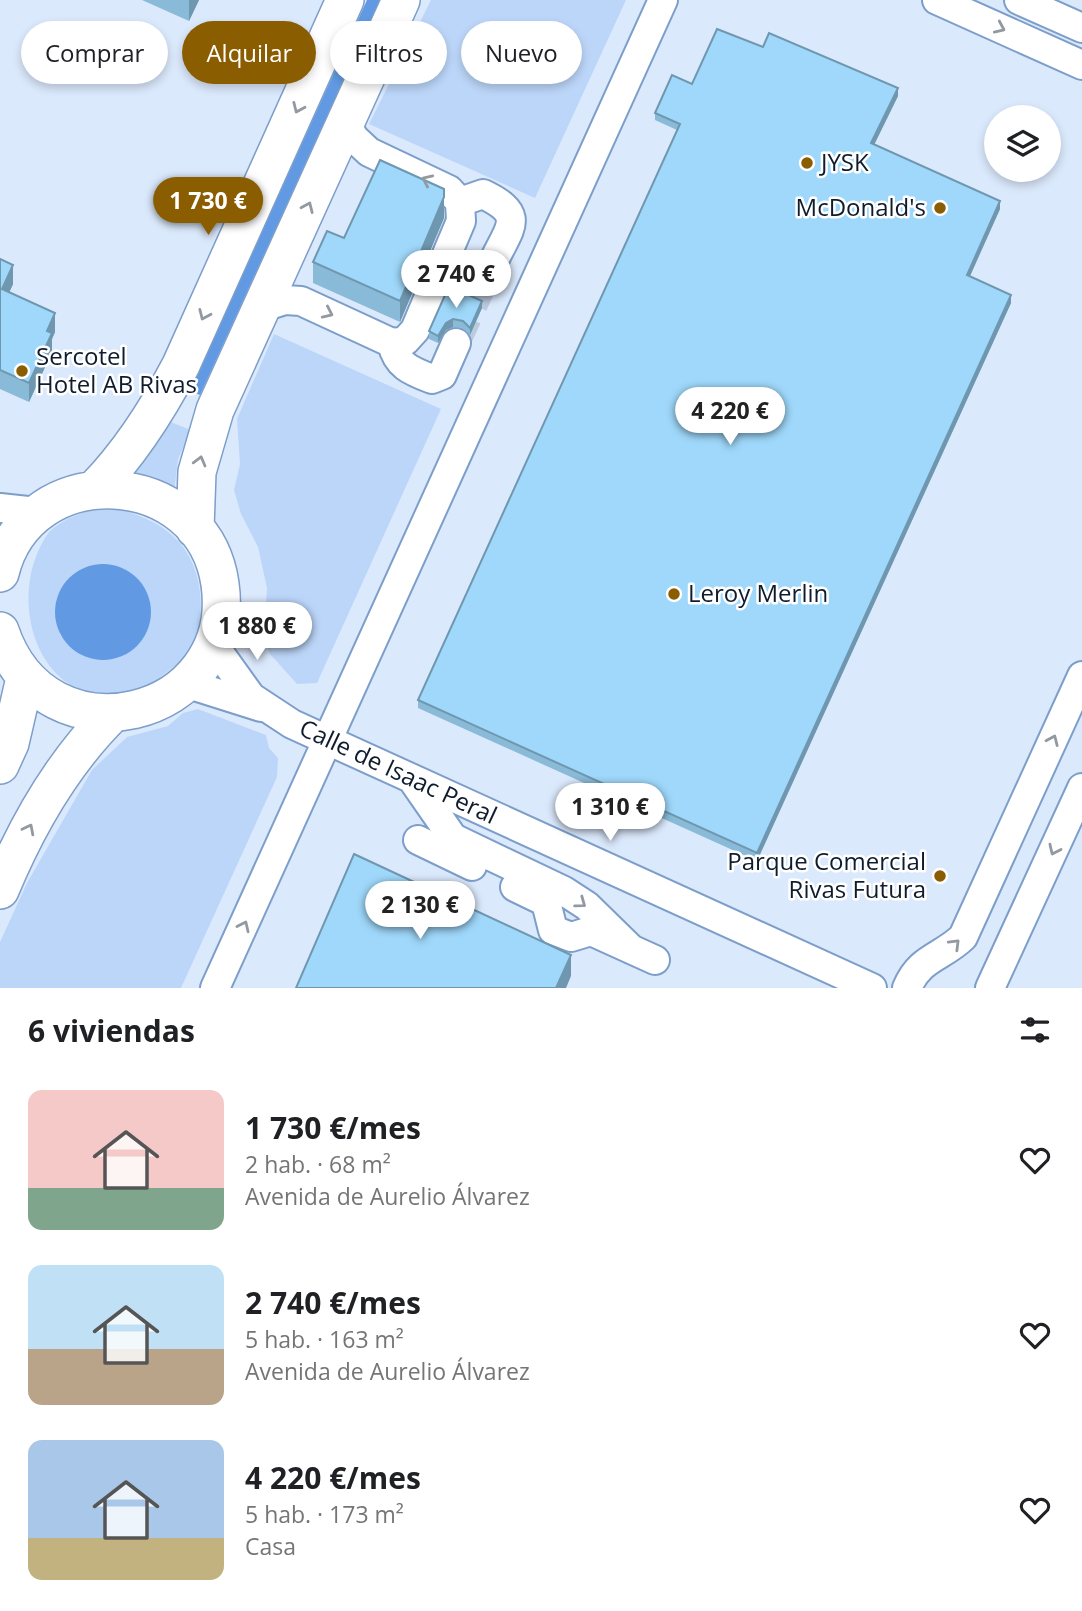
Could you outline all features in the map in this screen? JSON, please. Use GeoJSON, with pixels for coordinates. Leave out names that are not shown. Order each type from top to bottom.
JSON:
{"type":"FeatureCollection","features":[{"type":"Feature","properties":{"kind":"main road"},"geometry":{"type":"LineString","coordinates":[[95,489],[152,420],[181,365],[345,0]]}},
{"type":"Feature","properties":{"kind":"main road"},"geometry":{"type":"LineString","coordinates":[[195,529],[197,472],[210,425],[401,0]]}},
{"type":"Feature","properties":{"kind":"main road"},"geometry":{"type":"LineString","coordinates":[[0,631],[7,652],[25,678],[52,699],[84,712],[113,713],[149,707],[185,683],[197,671],[213,644],[220,614],[220,584],[212,555],[195,529],[180,513],[143,494],[124,489],[95,489],[68,495],[37,512],[13,540],[1,563]]}},
{"type":"Feature","properties":{"kind":"main road"},"geometry":{"type":"LineString","coordinates":[[0,765],[10,743],[25,678]]}},
{"type":"Feature","properties":{"kind":"main road"},"geometry":{"type":"LineString","coordinates":[[0,890],[29,827],[59,776],[113,713]]}},
{"type":"Feature","properties":{"kind":"street"},"geometry":{"type":"LineString","coordinates":[[215,988],[330,741],[663,0]]}},
{"type":"Feature","properties":{"kind":"street"},"geometry":{"type":"LineString","coordinates":[[937,0],[1082,65]]}},
{"type":"Feature","properties":{"kind":"street"},"geometry":{"type":"LineString","coordinates":[[1019,0],[1082,28]]}},
{"type":"Feature","properties":{"kind":"street"},"geometry":{"type":"LineString","coordinates":[[264,307],[285,300],[301,301],[392,343],[405,341],[415,330],[461,221],[460,202],[449,190],[369,152],[354,138],[346,123]]}},
{"type":"Feature","properties":{"kind":"street"},"geometry":{"type":"LineString","coordinates":[[460,202],[483,194],[505,205],[511,213],[510,223],[491,267]]}},
{"type":"Feature","properties":{"kind":"street"},"geometry":{"type":"LineString","coordinates":[[392,343],[395,358],[408,370],[432,379],[442,375],[456,343]]}},
{"type":"Feature","properties":{"kind":"street"},"geometry":{"type":"LineString","coordinates":[[0,508],[37,512]]}},
{"type":"Feature","properties":{"kind":"street","name":"Calle de Isaac Peral"},"geometry":{"type":"LineString","coordinates":[[213,644],[251,697],[271,711],[412,779],[872,988]]}},
{"type":"Feature","properties":{"kind":"street"},"geometry":{"type":"LineString","coordinates":[[907,988],[913,974],[928,959],[947,952],[962,937],[1082,676]]}},
{"type":"Feature","properties":{"kind":"street","name":"Calle de Isaac Peral"},"geometry":{"type":"LineString","coordinates":[[185,683],[271,711]]}},
{"type":"Feature","properties":{"kind":"street"},"geometry":{"type":"LineString","coordinates":[[412,779],[453,838],[564,891],[587,906],[643,954],[591,931],[570,937],[553,930],[546,902],[418,840]]}},
{"type":"Feature","properties":{"kind":"street"},"geometry":{"type":"LineString","coordinates":[[990,988],[1082,788]]}},
{"type":"Feature","properties":{"kind":"shaded area"},"geometry":{"type":"Polygon","coordinates":[[[431,0],[626,0],[535,198],[369,124],[389,84],[447,84],[447,21],[420,21],[431,0]]]}},
{"type":"Feature","properties":{"kind":"shaded area"},"geometry":{"type":"Polygon","coordinates":[[[274,334],[441,409],[317,683],[297,684],[270,654],[264,639],[267,588],[258,547],[241,514],[234,490],[240,464],[237,419],[274,334]]]}},
{"type":"Feature","properties":{"kind":"shaded area"},"geometry":{"type":"Polygon","coordinates":[[[168,421],[191,430],[178,459],[174,493],[131,476],[168,421]]]}},
{"type":"Feature","properties":{"kind":"shaded area"},"geometry":{"type":"Polygon","coordinates":[[[123,510],[152,522],[178,541],[195,569],[201,605],[195,639],[187,654],[175,666],[140,690],[106,695],[78,689],[55,672],[39,649],[30,621],[29,590],[35,560],[49,532],[63,521],[85,512],[123,510]],[[82,569],[63,590],[59,614],[60,635],[82,655],[82,569]]]}},
{"type":"Feature","properties":{"kind":"shaded area"},"geometry":{"type":"Polygon","coordinates":[[[198,709],[266,735],[269,748],[278,758],[277,777],[181,988],[0,988],[0,942],[27,883],[92,770],[127,737],[168,726],[183,713],[198,709]]]}},
{"type":"Feature","properties":{"kind":"water"},"geometry":{"type":"Polygon","coordinates":[[[367,0],[380,0],[370,21],[357,21],[367,0]]]}},
{"type":"Feature","properties":{"kind":"water"},"geometry":{"type":"Polygon","coordinates":[[[330,82],[330,84],[342,84],[200,395],[190,391],[330,82]]]}},
{"type":"Feature","properties":{"kind":"water"},"geometry":{"type":"Polygon","coordinates":[[[103,564],[121,568],[137,578],[147,594],[151,612],[147,630],[137,646],[121,656],[103,660],[85,656],[69,646],[59,630],[55,612],[59,594],[69,578],[85,568],[103,564]]]}},
{"type":"Feature","properties":{"kind":"building","name":"Leroy Merlin"},"geometry":{"type":"Polygon","coordinates":[[[717,29],[763,47],[769,33],[898,88],[871,143],[1000,201],[967,275],[1011,295],[757,853],[418,700],[680,124],[655,113],[672,75],[692,84],[717,29]]]}},
{"type":"Feature","properties":{"kind":"building"},"geometry":{"type":"Polygon","coordinates":[[[380,160],[444,189],[444,197],[400,301],[313,262],[327,231],[344,238],[380,160]]]}},
{"type":"Feature","properties":{"kind":"building"},"geometry":{"type":"Polygon","coordinates":[[[0,259],[13,265],[2,289],[55,313],[47,331],[52,333],[29,383],[0,370],[0,259]]]}},
{"type":"Feature","properties":{"kind":"building"},"geometry":{"type":"Polygon","coordinates":[[[449,286],[482,301],[470,328],[463,321],[453,319],[446,323],[438,336],[429,331],[449,286]]]}},
{"type":"Feature","properties":{"kind":"building"},"geometry":{"type":"Polygon","coordinates":[[[354,854],[571,955],[556,988],[296,988],[354,854]]]}},
{"type":"Feature","properties":{"kind":"tunnel"},"geometry":{"type":"LineString","coordinates":[[456,343],[491,267]]}},
{"type":"Feature","properties":{"kind":"place","name":"JYSK"},"geometry":{"type":"Point","coordinates":[807,163]}},
{"type":"Feature","properties":{"kind":"place","name":"McDonald's"},"geometry":{"type":"Point","coordinates":[940,208]}},
{"type":"Feature","properties":{"kind":"place","name":"Sercotel Hotel AB Rivas"},"geometry":{"type":"Point","coordinates":[22,371]}},
{"type":"Feature","properties":{"kind":"place","name":"Leroy Merlin"},"geometry":{"type":"Point","coordinates":[674,594]}},
{"type":"Feature","properties":{"kind":"place","name":"Parque Comercial Rivas Futura"},"geometry":{"type":"Point","coordinates":[940,876]}}]}
